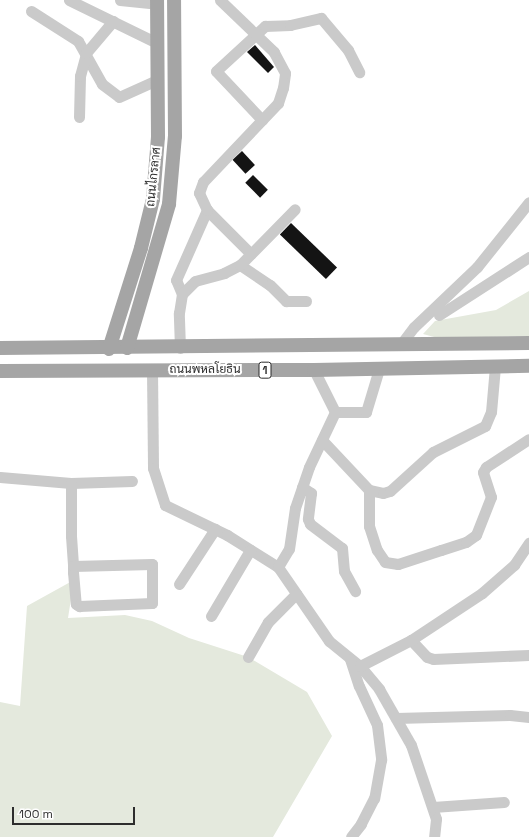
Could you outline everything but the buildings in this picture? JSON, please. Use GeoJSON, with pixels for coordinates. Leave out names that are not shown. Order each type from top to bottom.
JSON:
{"type":"FeatureCollection","features":[{"type":"Feature","properties":{"kind":"main road","name":"ถนนไกรลาศ"},"geometry":{"type":"LineString","coordinates":[[128,348],[169,204],[175,136],[174,0]]}},
{"type":"Feature","properties":{"kind":"main road","name":"ถนนไกรลาศ"},"geometry":{"type":"LineString","coordinates":[[109,348],[139,255],[153,199],[158,137],[157,2]]}},
{"type":"Feature","properties":{"kind":"main road","name":"ถนนพหลโยธิน"},"geometry":{"type":"LineString","coordinates":[[0,348],[180,348],[529,343]]}},
{"type":"Feature","properties":{"kind":"main road","name":"ถนนพหลโยธิน"},"geometry":{"type":"LineString","coordinates":[[0,371],[314,370],[529,366]]}},
{"type":"Feature","properties":{"kind":"street"},"geometry":{"type":"LineString","coordinates":[[69,0],[157,43]]}},
{"type":"Feature","properties":{"kind":"street"},"geometry":{"type":"LineString","coordinates":[[120,0],[157,2]]}},
{"type":"Feature","properties":{"kind":"street"},"geometry":{"type":"LineString","coordinates":[[220,0],[274,52],[285,73],[278,103],[203,182],[199,193],[207,210],[251,254]]}},
{"type":"Feature","properties":{"kind":"street"},"geometry":{"type":"LineString","coordinates":[[31,11],[78,41],[102,84],[119,97],[158,80]]}},
{"type":"Feature","properties":{"kind":"street"},"geometry":{"type":"LineString","coordinates":[[262,120],[216,71],[254,33],[265,26],[290,25],[321,18],[348,50],[358,72]]}},
{"type":"Feature","properties":{"kind":"street"},"geometry":{"type":"LineString","coordinates":[[79,117],[80,76],[86,53],[113,21]]}},
{"type":"Feature","properties":{"kind":"street"},"geometry":{"type":"LineString","coordinates":[[401,344],[414,327],[477,267],[529,202]]}},
{"type":"Feature","properties":{"kind":"street"},"geometry":{"type":"LineString","coordinates":[[182,294],[196,281],[224,273],[240,265],[296,209]]}},
{"type":"Feature","properties":{"kind":"street"},"geometry":{"type":"LineString","coordinates":[[180,348],[179,313],[182,294],[176,280],[207,210]]}},
{"type":"Feature","properties":{"kind":"street"},"geometry":{"type":"LineString","coordinates":[[440,315],[529,257]]}},
{"type":"Feature","properties":{"kind":"street"},"geometry":{"type":"LineString","coordinates":[[240,265],[270,285],[286,301],[306,301]]}},
{"type":"Feature","properties":{"kind":"street"},"geometry":{"type":"LineString","coordinates":[[322,440],[369,490],[383,493],[390,491],[433,452],[485,426],[491,412],[495,366]]}},
{"type":"Feature","properties":{"kind":"street"},"geometry":{"type":"LineString","coordinates":[[335,412],[366,412],[379,369]]}},
{"type":"Feature","properties":{"kind":"street"},"geometry":{"type":"LineString","coordinates":[[152,370],[153,468],[156,484],[165,505],[215,529],[278,567],[329,641],[360,666],[379,689],[411,745],[433,807],[436,819],[434,837]]}},
{"type":"Feature","properties":{"kind":"street"},"geometry":{"type":"LineString","coordinates":[[314,370],[335,412]]}},
{"type":"Feature","properties":{"kind":"street"},"geometry":{"type":"LineString","coordinates":[[278,567],[289,549],[295,508],[308,466],[335,412]]}},
{"type":"Feature","properties":{"kind":"street"},"geometry":{"type":"LineString","coordinates":[[369,490],[369,526],[377,550],[385,562],[398,564],[466,542],[476,535],[491,497],[483,472],[486,467],[529,439]]}},
{"type":"Feature","properties":{"kind":"street"},"geometry":{"type":"LineString","coordinates":[[0,477],[70,483],[132,481]]}},
{"type":"Feature","properties":{"kind":"street"},"geometry":{"type":"LineString","coordinates":[[70,483],[73,566],[76,604],[78,606],[152,603],[152,564],[73,566]]}},
{"type":"Feature","properties":{"kind":"street"},"geometry":{"type":"LineString","coordinates":[[302,487],[310,493],[308,520],[310,524],[342,548],[344,571],[355,591]]}},
{"type":"Feature","properties":{"kind":"street"},"geometry":{"type":"LineString","coordinates":[[179,584],[215,529]]}},
{"type":"Feature","properties":{"kind":"street"},"geometry":{"type":"LineString","coordinates":[[360,666],[411,640],[497,581],[514,564],[529,543]]}},
{"type":"Feature","properties":{"kind":"street"},"geometry":{"type":"LineString","coordinates":[[211,616],[250,550]]}},
{"type":"Feature","properties":{"kind":"street"},"geometry":{"type":"LineString","coordinates":[[248,657],[268,622],[296,594]]}},
{"type":"Feature","properties":{"kind":"street"},"geometry":{"type":"LineString","coordinates":[[411,640],[427,657],[434,659],[529,655]]}},
{"type":"Feature","properties":{"kind":"street"},"geometry":{"type":"LineString","coordinates":[[350,659],[358,686],[377,725],[381,760],[374,798],[361,824],[351,837]]}},
{"type":"Feature","properties":{"kind":"street"},"geometry":{"type":"LineString","coordinates":[[396,718],[510,714],[529,717]]}},
{"type":"Feature","properties":{"kind":"street"},"geometry":{"type":"LineString","coordinates":[[433,807],[504,802]]}},
{"type":"Feature","properties":{"kind":"shaded area"},"geometry":{"type":"Polygon","coordinates":[[[529,291],[529,336],[438,338],[423,334],[435,321],[496,310],[529,291]]]}},
{"type":"Feature","properties":{"kind":"shaded area"},"geometry":{"type":"Polygon","coordinates":[[[74,580],[68,618],[125,615],[152,621],[189,638],[248,657],[307,692],[332,736],[273,837],[0,837],[0,702],[20,706],[27,606],[74,580]]]}}]}
